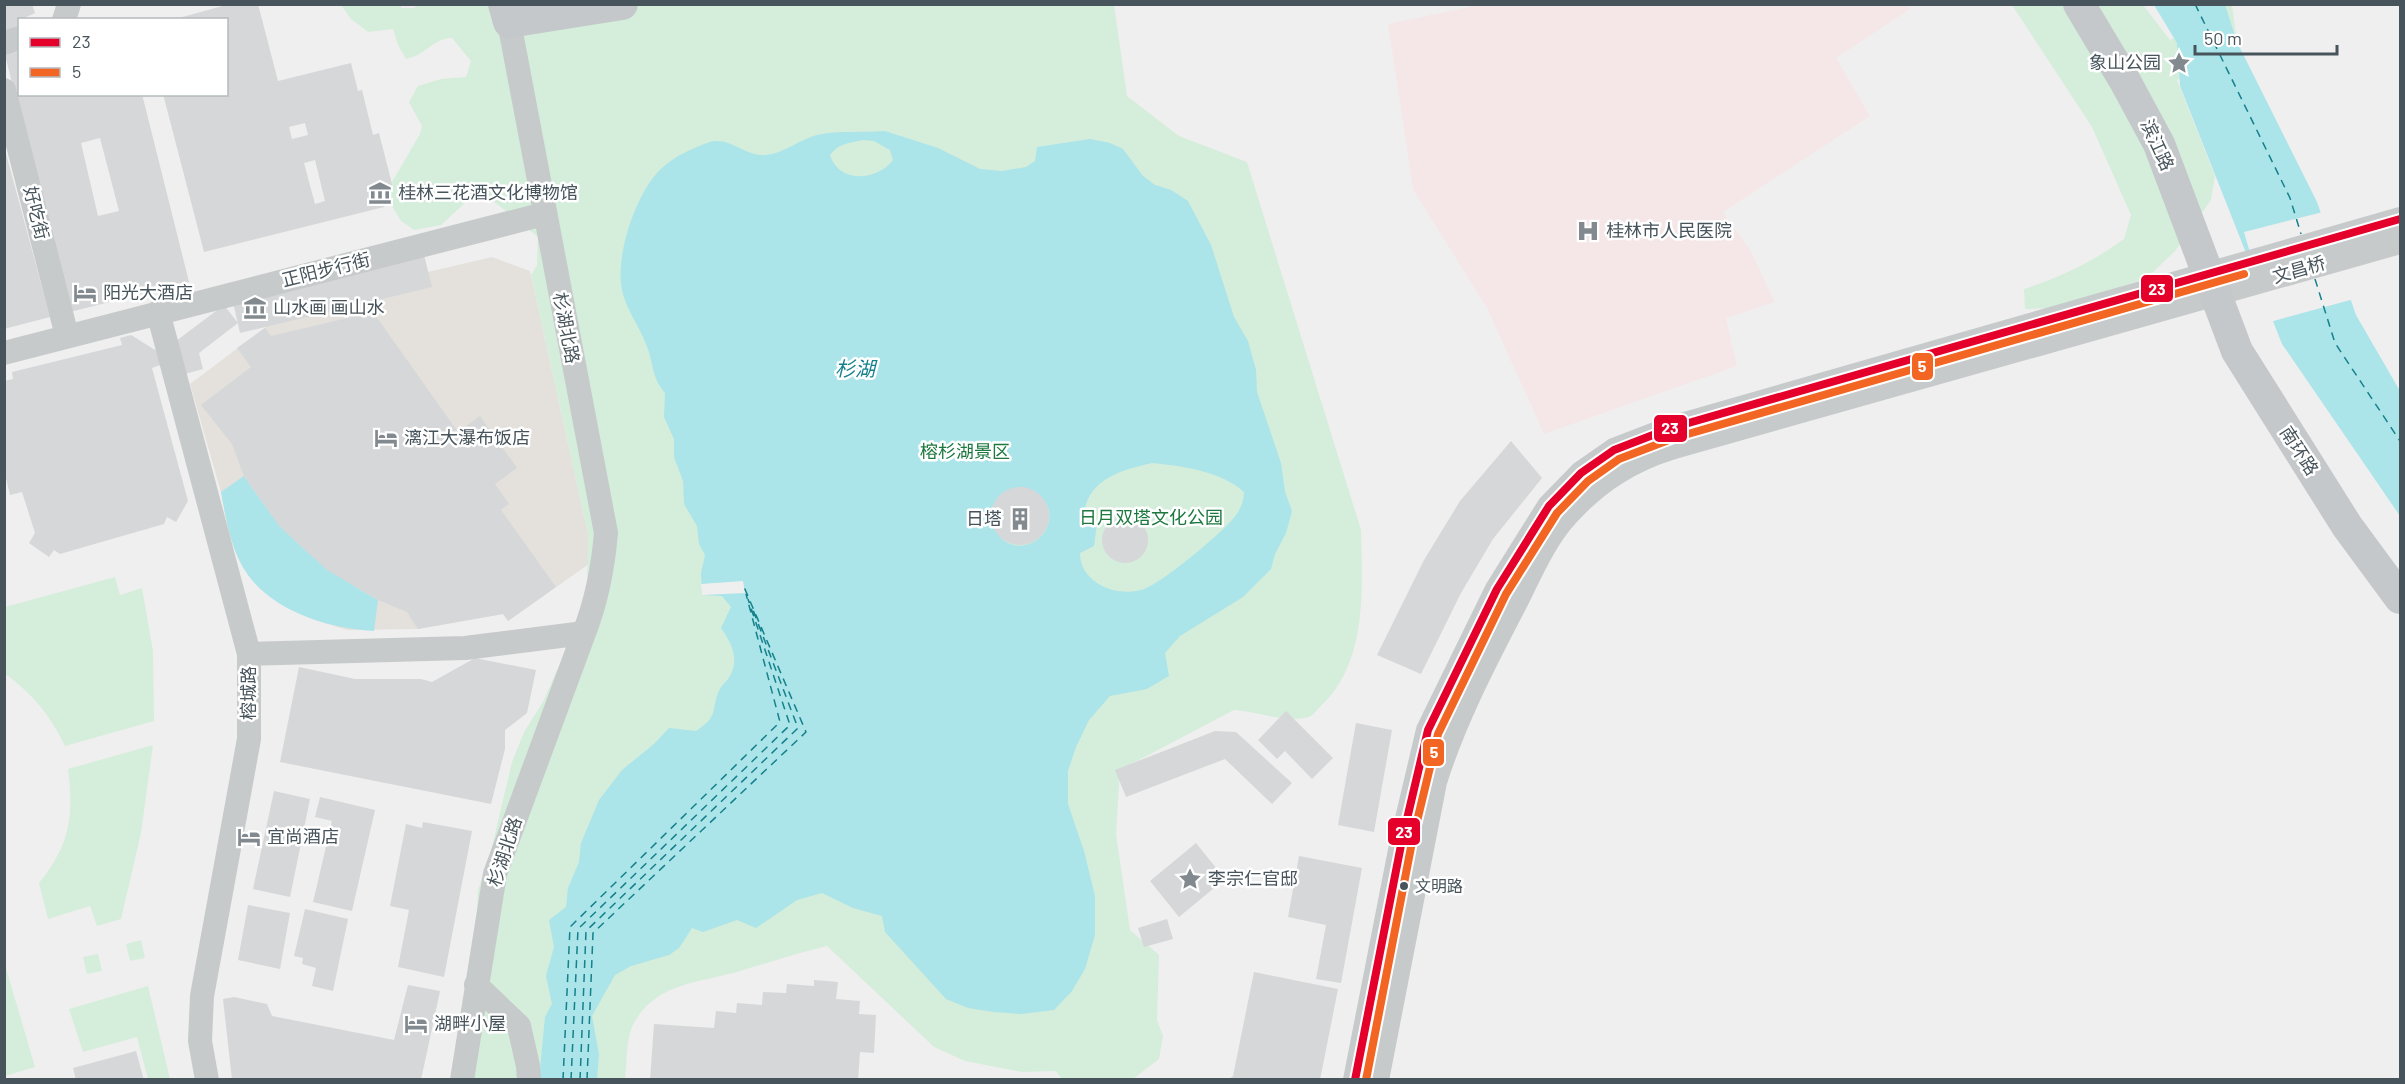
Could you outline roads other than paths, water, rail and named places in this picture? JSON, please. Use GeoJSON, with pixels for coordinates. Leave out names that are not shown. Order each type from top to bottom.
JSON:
{"type":"FeatureCollection","features":[{"type":"Feature","properties":{"kind":"main road"},"geometry":{"type":"LineString","coordinates":[[507,13],[622,4]]}},
{"type":"Feature","properties":{"kind":"main road","name":"滨江路"},"geometry":{"type":"LineString","coordinates":[[2079,4],[2159,144],[2210,284]]}},
{"type":"Feature","properties":{"kind":"main road","name":"南环路"},"geometry":{"type":"LineString","coordinates":[[2210,284],[2237,351],[2263,395],[2347,526],[2400,598]]}},
{"type":"Feature","properties":{"kind":"street","name":"杉湖北路"},"geometry":{"type":"LineString","coordinates":[[462,1080],[495,874],[598,592],[606,533],[507,13]]}},
{"type":"Feature","properties":{"kind":"street","name":"好吃街"},"geometry":{"type":"LineString","coordinates":[[4,90],[67,336]]}},
{"type":"Feature","properties":{"kind":"street","name":"正阳步行街"},"geometry":{"type":"LineString","coordinates":[[4,353],[544,214]]}},
{"type":"Feature","properties":{"kind":"street"},"geometry":{"type":"LineString","coordinates":[[2346,245],[2400,219]]}},
{"type":"Feature","properties":{"kind":"street"},"geometry":{"type":"LineString","coordinates":[[2346,245],[2400,242]]}},
{"type":"Feature","properties":{"kind":"street","name":"文昌桥"},"geometry":{"type":"LineString","coordinates":[[2210,284],[2346,245]]}},
{"type":"Feature","properties":{"kind":"street"},"geometry":{"type":"LineString","coordinates":[[1355,1080],[1402,840],[1428,730],[1497,589],[1549,506],[1581,473],[1614,450],[1671,428],[2210,284]]}},
{"type":"Feature","properties":{"kind":"street"},"geometry":{"type":"LineString","coordinates":[[1377,1080],[1435,782],[1448,742],[1463,703],[1532,571],[1566,516],[1593,488],[1624,465],[1652,454],[2210,284]]}},
{"type":"Feature","properties":{"kind":"street","name":"榕城路"},"geometry":{"type":"LineString","coordinates":[[158,312],[249,654],[249,739],[202,996],[200,1041],[207,1080]]}},
{"type":"Feature","properties":{"kind":"street"},"geometry":{"type":"LineString","coordinates":[[249,654],[465,648],[584,633]]}},
{"type":"Feature","properties":{"kind":"street"},"geometry":{"type":"LineString","coordinates":[[476,985],[519,1026],[529,1080]]}},
{"type":"Feature","properties":{"kind":"water"},"geometry":{"type":"Polygon","coordinates":[[[2154,5],[2225,5],[2237,42],[2317,202],[2356,315],[2400,391],[2400,516],[2282,344],[2180,86],[2177,43],[2154,5]]]}},
{"type":"Feature","properties":{"kind":"water","name":"杉湖"},"geometry":{"type":"Polygon","coordinates":[[[885,131],[938,148],[980,169],[1002,171],[1026,167],[1035,161],[1037,147],[1090,139],[1110,143],[1123,149],[1143,176],[1155,185],[1171,190],[1188,201],[1211,245],[1234,317],[1248,341],[1256,370],[1257,392],[1281,463],[1285,492],[1292,511],[1286,533],[1275,554],[1271,569],[1243,597],[1180,636],[1165,653],[1169,676],[1147,689],[1110,696],[1089,720],[1068,771],[1068,804],[1084,851],[1095,896],[1095,935],[1085,969],[1072,991],[1054,1010],[1021,1014],[994,1012],[968,1008],[946,999],[885,932],[882,916],[853,908],[822,893],[797,900],[756,928],[737,920],[703,932],[692,928],[679,948],[669,955],[631,966],[615,975],[592,1016],[599,1054],[597,1079],[539,1080],[545,1017],[552,1004],[546,976],[554,947],[549,920],[566,907],[568,888],[579,862],[581,843],[599,800],[622,770],[654,744],[669,728],[696,731],[709,720],[721,687],[730,676],[734,663],[731,645],[721,628],[731,607],[722,596],[702,595],[701,573],[705,555],[699,544],[697,526],[684,504],[683,481],[674,457],[674,439],[664,417],[665,393],[657,381],[649,351],[623,294],[621,263],[629,227],[652,179],[678,156],[704,144],[724,142],[751,153],[766,155],[779,152],[817,135],[885,131]],[[863,140],[841,146],[830,155],[841,171],[850,175],[868,175],[878,172],[893,160],[890,150],[874,141],[863,140]],[[1152,463],[1118,473],[1100,484],[1087,501],[1084,513],[1097,523],[1094,546],[1080,553],[1082,566],[1097,583],[1118,591],[1141,590],[1161,580],[1225,527],[1237,514],[1243,500],[1244,492],[1213,474],[1164,464],[1152,463]],[[1023,487],[1007,491],[997,499],[993,510],[993,522],[997,532],[1005,541],[1015,545],[1032,543],[1046,529],[1049,522],[1048,508],[1041,497],[1030,489],[1023,487]]]}},
{"type":"Feature","properties":{"kind":"water"},"geometry":{"type":"Polygon","coordinates":[[[244,476],[273,516],[302,547],[336,574],[378,600],[374,631],[340,627],[305,616],[273,599],[248,575],[233,546],[221,492],[244,476]]]}},
{"type":"Feature","properties":{"kind":"place","name":"象山公园"},"geometry":{"type":"Point","coordinates":[2179,63]}},
{"type":"Feature","properties":{"kind":"place","name":"桂林三花酒文化博物馆"},"geometry":{"type":"Point","coordinates":[380,193]}},
{"type":"Feature","properties":{"kind":"place","name":"桂林市人民医院"},"geometry":{"type":"Point","coordinates":[1588,231]}},
{"type":"Feature","properties":{"kind":"place","name":"阳光大酒店"},"geometry":{"type":"Point","coordinates":[85,293]}},
{"type":"Feature","properties":{"kind":"place","name":"山水画 画山水"},"geometry":{"type":"Point","coordinates":[255,308]}},
{"type":"Feature","properties":{"kind":"place","name":"漓江大瀑布饭店"},"geometry":{"type":"Point","coordinates":[386,438]}},
{"type":"Feature","properties":{"kind":"place","name":"日塔"},"geometry":{"type":"Point","coordinates":[1020,519]}},
{"type":"Feature","properties":{"kind":"place","name":"宜尚酒店"},"geometry":{"type":"Point","coordinates":[249,837]}},
{"type":"Feature","properties":{"kind":"place","name":"李宗仁官邸"},"geometry":{"type":"Point","coordinates":[1190,879]}},
{"type":"Feature","properties":{"kind":"place","name":"文明路"},"geometry":{"type":"Point","coordinates":[1404,886]}},
{"type":"Feature","properties":{"kind":"place","name":"湖畔小屋"},"geometry":{"type":"Point","coordinates":[416,1024]}},
{"type":"Feature","properties":{"kind":"park label","name":"榕杉湖景区"},"geometry":{"type":"Point","coordinates":[965,452]}},
{"type":"Feature","properties":{"kind":"park label","name":"日月双塔文化公园"},"geometry":{"type":"Point","coordinates":[1151,518]}}]}
